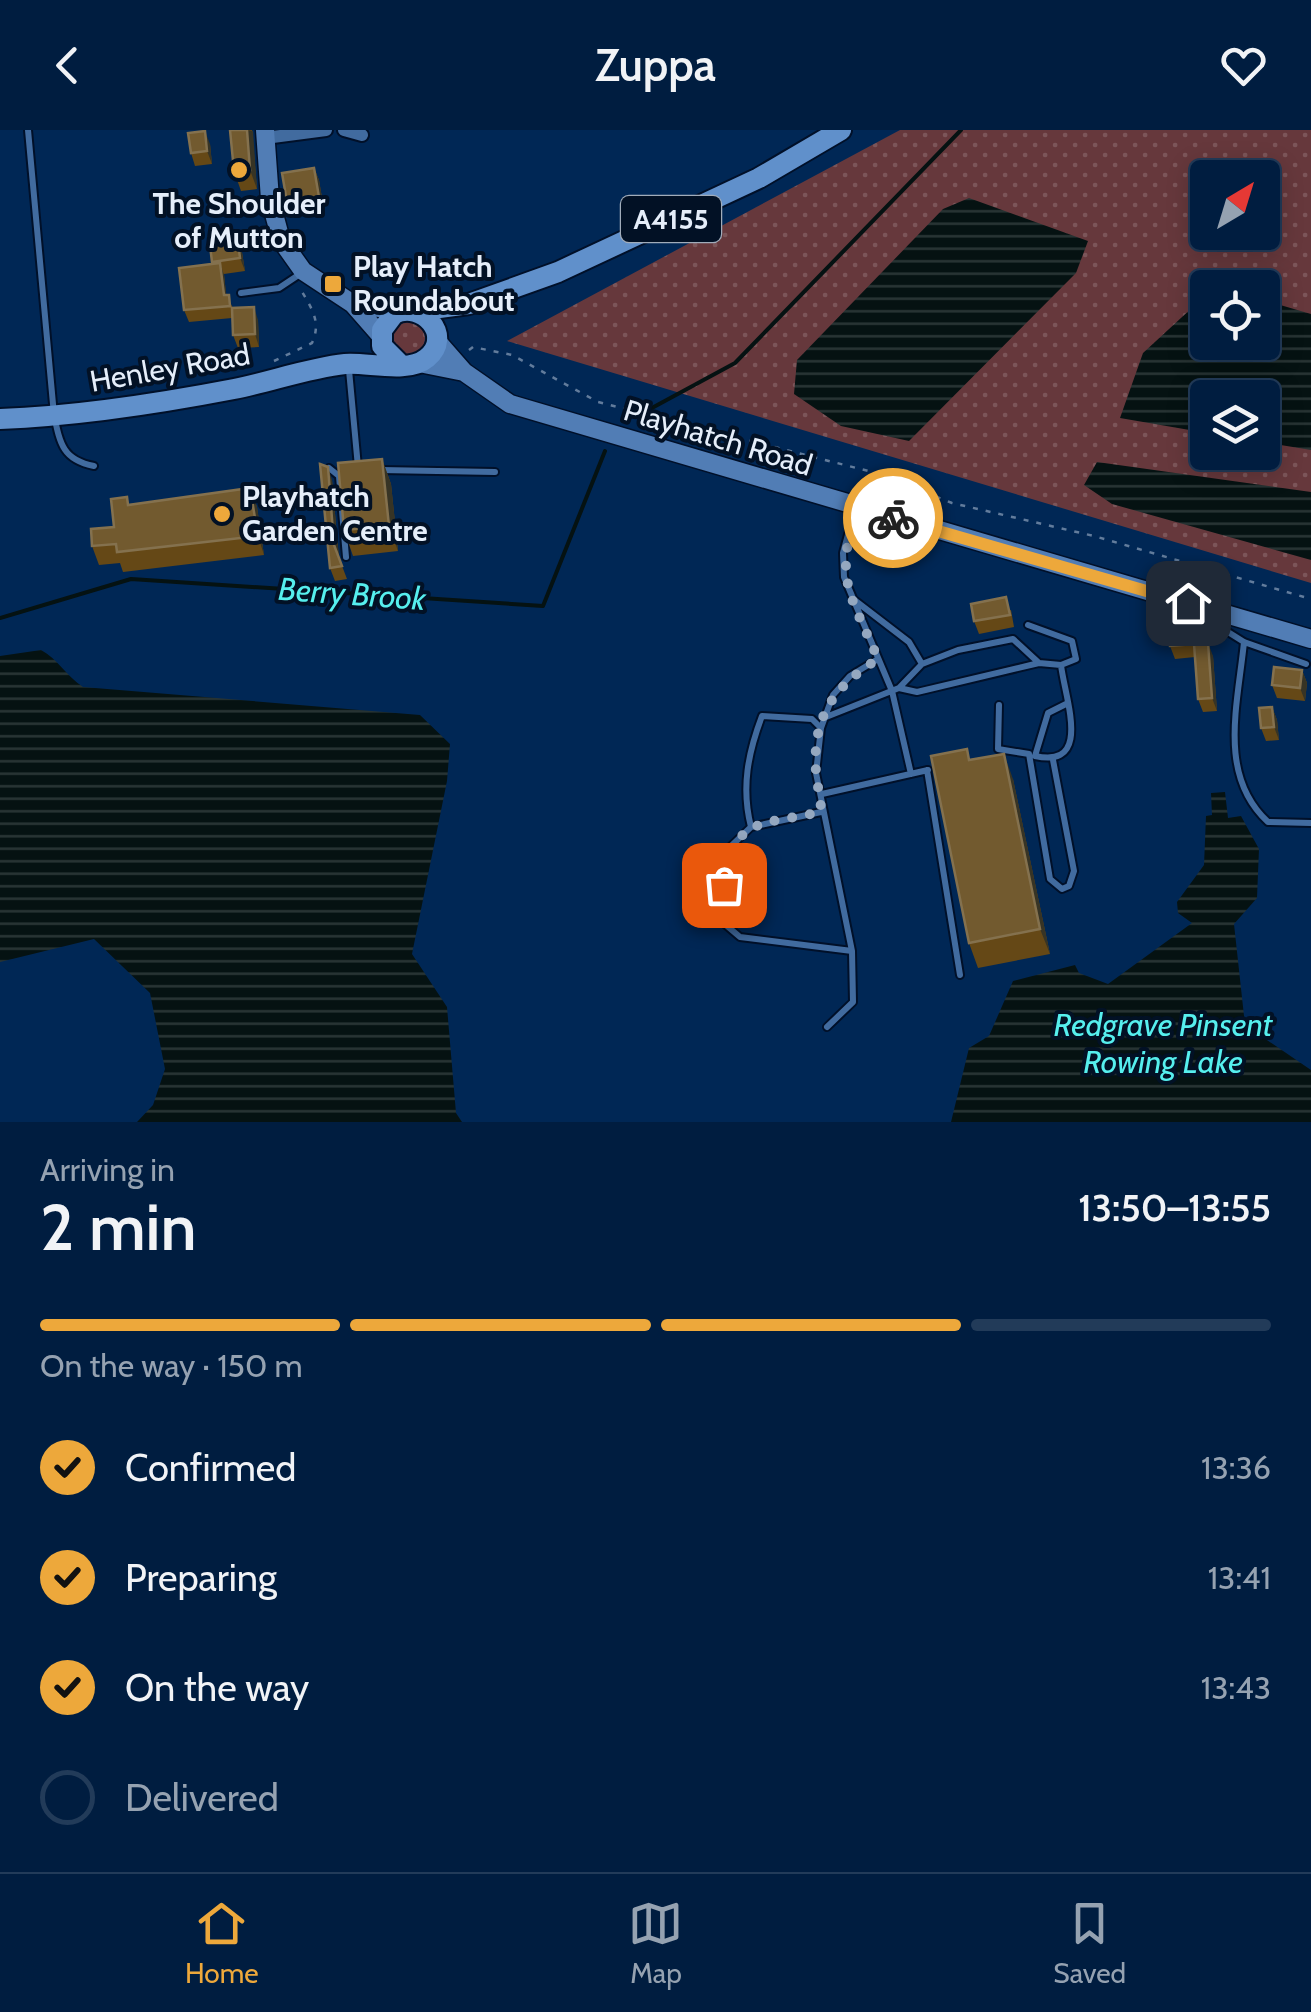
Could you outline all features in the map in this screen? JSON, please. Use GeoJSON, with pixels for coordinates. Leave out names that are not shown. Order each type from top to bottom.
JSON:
{"type":"FeatureCollection","features":[{"type":"Feature","properties":{"kind":"main road","name":"A4155"},"geometry":{"type":"LineString","coordinates":[[408,311],[469,304],[558,272],[759,178],[841,130]]}},
{"type":"Feature","properties":{"kind":"main road"},"geometry":{"type":"LineString","coordinates":[[265,134],[275,220],[299,275],[353,304],[430,318],[436,340],[431,354],[409,363],[386,353],[381,337],[353,304]]}},
{"type":"Feature","properties":{"kind":"main road","name":"A4155"},"geometry":{"type":"LineString","coordinates":[[436,340],[469,304]]}},
{"type":"Feature","properties":{"kind":"main road"},"geometry":{"type":"LineString","coordinates":[[381,337],[384,324],[408,311]]}},
{"type":"Feature","properties":{"kind":"main road","name":"Henley Road"},"geometry":{"type":"LineString","coordinates":[[348,364],[381,337]]}},
{"type":"Feature","properties":{"kind":"main road","name":"Playhatch Road"},"geometry":{"type":"LineString","coordinates":[[436,340],[496,396],[524,409],[1311,639]]}},
{"type":"Feature","properties":{"kind":"main road","name":"Henley Road"},"geometry":{"type":"LineString","coordinates":[[0,420],[114,411],[348,364],[409,363]]}},
{"type":"Feature","properties":{"kind":"main road","name":"Playhatch Road"},"geometry":{"type":"LineString","coordinates":[[409,363],[460,365]]}},
{"type":"Feature","properties":{"kind":"street"},"geometry":{"type":"LineString","coordinates":[[265,134],[326,130]]}},
{"type":"Feature","properties":{"kind":"street"},"geometry":{"type":"LineString","coordinates":[[344,130],[362,136]]}},
{"type":"Feature","properties":{"kind":"lane"},"geometry":{"type":"LineString","coordinates":[[28,130],[54,416],[62,448],[75,462],[94,466]]}},
{"type":"Feature","properties":{"kind":"lane"},"geometry":{"type":"LineString","coordinates":[[241,293],[278,288],[299,275]]}},
{"type":"Feature","properties":{"kind":"lane"},"geometry":{"type":"LineString","coordinates":[[348,364],[358,468],[495,472]]}},
{"type":"Feature","properties":{"kind":"lane"},"geometry":{"type":"LineString","coordinates":[[329,468],[338,476],[346,557]]}},
{"type":"Feature","properties":{"kind":"lane"},"geometry":{"type":"LineString","coordinates":[[856,508],[843,553],[844,577],[878,659],[895,689],[910,774]]}},
{"type":"Feature","properties":{"kind":"lane"},"geometry":{"type":"LineString","coordinates":[[852,598],[909,642],[922,664]]}},
{"type":"Feature","properties":{"kind":"lane"},"geometry":{"type":"LineString","coordinates":[[1226,614],[1220,627],[1244,642],[1306,664]]}},
{"type":"Feature","properties":{"kind":"lane"},"geometry":{"type":"LineString","coordinates":[[895,689],[917,692],[1039,663],[1061,665],[1076,658],[1072,642],[1028,625]]}},
{"type":"Feature","properties":{"kind":"lane"},"geometry":{"type":"LineString","coordinates":[[824,717],[895,689],[922,664],[958,650],[1013,640],[1039,663]]}},
{"type":"Feature","properties":{"kind":"lane"},"geometry":{"type":"LineString","coordinates":[[1244,642],[1234,762],[1242,791],[1268,822],[1311,823]]}},
{"type":"Feature","properties":{"kind":"lane"},"geometry":{"type":"LineString","coordinates":[[827,1026],[853,1002],[852,951],[821,812],[822,794],[816,773],[821,728],[840,685],[878,659]]}},
{"type":"Feature","properties":{"kind":"lane"},"geometry":{"type":"LineString","coordinates":[[999,705],[998,749],[1053,760],[1066,754],[1073,740],[1061,665]]}},
{"type":"Feature","properties":{"kind":"lane"},"geometry":{"type":"LineString","coordinates":[[1053,760],[1074,871],[1069,886],[1062,889],[1050,878],[1032,755],[1048,713],[1066,704]]}},
{"type":"Feature","properties":{"kind":"lane"},"geometry":{"type":"LineString","coordinates":[[751,827],[745,802],[749,752],[762,716],[812,719],[821,728]]}},
{"type":"Feature","properties":{"kind":"lane"},"geometry":{"type":"LineString","coordinates":[[822,794],[945,767]]}},
{"type":"Feature","properties":{"kind":"lane"},"geometry":{"type":"LineString","coordinates":[[927,770],[960,975]]}},
{"type":"Feature","properties":{"kind":"lane"},"geometry":{"type":"LineString","coordinates":[[821,812],[751,827],[728,849],[720,920],[740,937],[852,951]]}},
{"type":"Feature","properties":{"kind":"path"},"geometry":{"type":"LineString","coordinates":[[256,384],[272,362],[312,343],[315,336],[316,318],[299,275]]}},
{"type":"Feature","properties":{"kind":"path"},"geometry":{"type":"LineString","coordinates":[[460,365],[474,347],[512,355],[598,402],[880,474],[952,503],[1094,536],[1311,599]]}},
{"type":"Feature","properties":{"kind":"shaded area"},"geometry":{"type":"Polygon","coordinates":[[[900,130],[1311,130],[1311,583],[507,341],[900,130]]]}},
{"type":"Feature","properties":{"kind":"shaded area"},"geometry":{"type":"Polygon","coordinates":[[[409,322],[421,326],[425,338],[421,350],[409,354],[397,350],[393,338],[397,326],[409,322]]]}},
{"type":"Feature","properties":{"kind":"water"},"geometry":{"type":"Polygon","coordinates":[[[969,198],[1088,241],[1076,273],[909,441],[841,426],[794,394],[797,360],[943,209],[969,198]]]}},
{"type":"Feature","properties":{"kind":"water"},"geometry":{"type":"Polygon","coordinates":[[[1280,305],[1311,314],[1311,450],[1280,445],[1280,380],[1190,380],[1190,430],[1120,418],[1143,353],[1190,310],[1190,360],[1280,360],[1280,305]]]}},
{"type":"Feature","properties":{"kind":"water"},"geometry":{"type":"Polygon","coordinates":[[[1097,462],[1311,492],[1311,560],[1112,504],[1084,485],[1097,462]]]}},
{"type":"Feature","properties":{"kind":"water"},"geometry":{"type":"Polygon","coordinates":[[[41,650],[83,687],[420,715],[450,744],[447,781],[412,954],[447,1007],[456,1113],[462,1122],[137,1122],[153,1105],[165,1069],[150,993],[94,939],[0,962],[0,656],[41,650]]]}},
{"type":"Feature","properties":{"kind":"water","name":"Redgrave Pinsent Rowing Lake"},"geometry":{"type":"Polygon","coordinates":[[[1225,792],[1228,818],[1241,816],[1259,849],[1257,898],[1234,924],[1245,1025],[1311,1070],[1311,1122],[951,1122],[969,1048],[989,1036],[1013,981],[1075,965],[1079,973],[1108,984],[1192,923],[1178,913],[1177,902],[1204,865],[1206,816],[1212,815],[1211,793],[1225,792]]]}},
{"type":"Feature","properties":{"kind":"building"},"geometry":{"type":"Polygon","coordinates":[[[230,130],[247,130],[250,170],[234,171],[230,130]]]}},
{"type":"Feature","properties":{"kind":"building"},"geometry":{"type":"Polygon","coordinates":[[[205,131],[207,151],[191,153],[188,133],[205,131]]]}},
{"type":"Feature","properties":{"kind":"building"},"geometry":{"type":"Polygon","coordinates":[[[314,168],[319,197],[287,202],[282,173],[314,168]]]}},
{"type":"Feature","properties":{"kind":"building"},"geometry":{"type":"Polygon","coordinates":[[[237,233],[240,258],[212,262],[209,237],[237,233]]]}},
{"type":"Feature","properties":{"kind":"building"},"geometry":{"type":"Polygon","coordinates":[[[220,263],[224,295],[229,295],[230,306],[184,310],[179,268],[220,263]]]}},
{"type":"Feature","properties":{"kind":"building"},"geometry":{"type":"Polygon","coordinates":[[[254,307],[255,334],[233,335],[232,308],[254,307]]]}},
{"type":"Feature","properties":{"kind":"building"},"geometry":{"type":"Polygon","coordinates":[[[382,459],[389,526],[344,530],[338,463],[382,459]]]}},
{"type":"Feature","properties":{"kind":"building"},"geometry":{"type":"Polygon","coordinates":[[[320,464],[328,467],[334,545],[342,566],[330,568],[320,464]]]}},
{"type":"Feature","properties":{"kind":"building"},"geometry":{"type":"Polygon","coordinates":[[[250,488],[258,536],[117,552],[116,544],[92,546],[91,529],[114,527],[111,499],[127,497],[128,505],[250,488]]]}},
{"type":"Feature","properties":{"kind":"building"},"geometry":{"type":"Polygon","coordinates":[[[1006,597],[1010,615],[974,621],[971,604],[1006,597]]]}},
{"type":"Feature","properties":{"kind":"building"},"geometry":{"type":"Polygon","coordinates":[[[1193,633],[1194,644],[1170,646],[1170,635],[1193,633]]]}},
{"type":"Feature","properties":{"kind":"building"},"geometry":{"type":"Polygon","coordinates":[[[1208,643],[1212,698],[1198,699],[1194,644],[1208,643]]]}},
{"type":"Feature","properties":{"kind":"building"},"geometry":{"type":"Polygon","coordinates":[[[1274,667],[1302,670],[1300,688],[1272,685],[1274,667]]]}},
{"type":"Feature","properties":{"kind":"building"},"geometry":{"type":"Polygon","coordinates":[[[1272,707],[1274,727],[1261,728],[1259,708],[1272,707]]]}},
{"type":"Feature","properties":{"kind":"building"},"geometry":{"type":"Polygon","coordinates":[[[967,749],[969,760],[1004,754],[1040,929],[969,943],[931,756],[967,749]]]}},
{"type":"Feature","properties":{"kind":"waterway","name":"Berry Brook"},"geometry":{"type":"LineString","coordinates":[[650,409],[735,363],[961,130]]}},
{"type":"Feature","properties":{"kind":"waterway","name":"Berry Brook"},"geometry":{"type":"LineString","coordinates":[[0,618],[131,579],[543,606],[605,451]]}},
{"type":"Feature","properties":{"kind":"way so far"},"geometry":{"type":"LineString","coordinates":[[724,885],[728,849],[751,827],[821,812],[822,794],[816,773],[824,717],[840,685],[878,659],[844,577],[843,553],[856,508],[893,518]]}},
{"type":"Feature","properties":{"kind":"place","name":"The Shoulder of Mutton"},"geometry":{"type":"Point","coordinates":[239,170]}},
{"type":"Feature","properties":{"kind":"place","name":"Play Hatch Roundabout"},"geometry":{"type":"Point","coordinates":[333,284]}},
{"type":"Feature","properties":{"kind":"place","name":"Playhatch Garden Centre"},"geometry":{"type":"Point","coordinates":[222,514]}},
{"type":"Feature","properties":{"kind":"route"},"geometry":{"type":"LineString","coordinates":[[893,518],[1188,603]]}}]}
